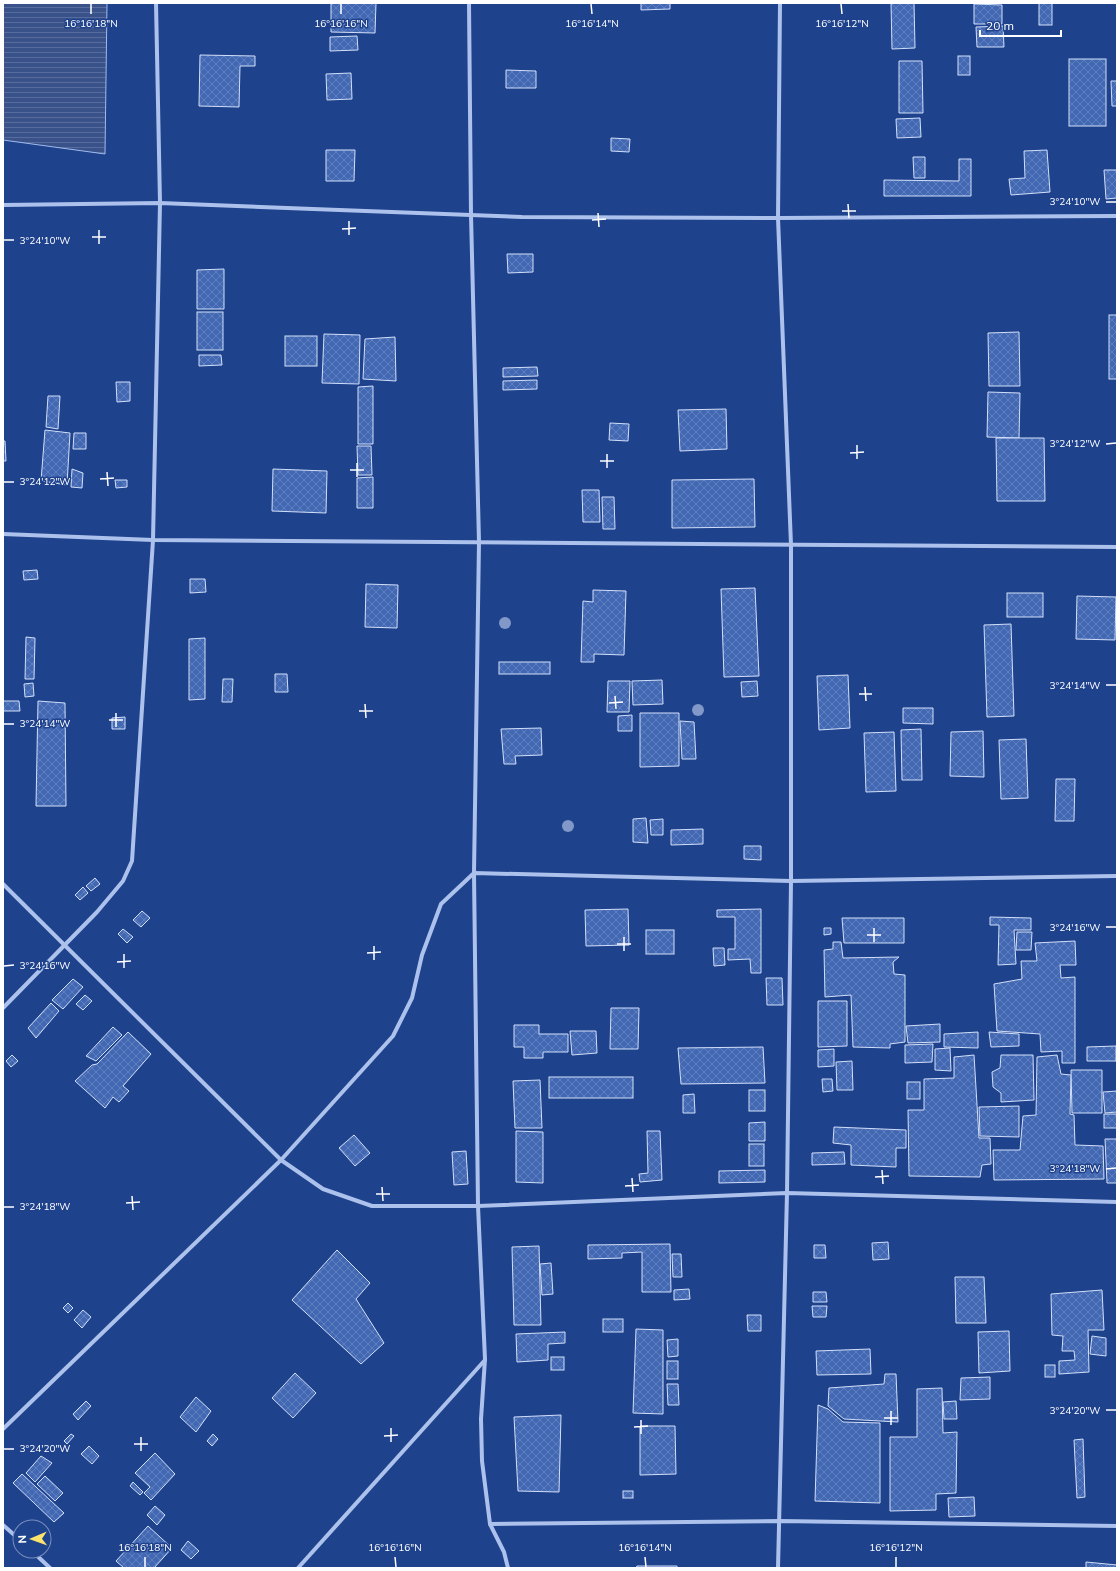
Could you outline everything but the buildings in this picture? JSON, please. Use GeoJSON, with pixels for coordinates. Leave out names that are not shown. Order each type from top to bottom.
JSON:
{"type":"FeatureCollection","features":[{"type":"Feature","properties":{"kind":"street"},"geometry":{"type":"LineString","coordinates":[[3,1008],[65,946],[124,881],[132,861],[153,540],[160,203],[156,3]]}},
{"type":"Feature","properties":{"kind":"street"},"geometry":{"type":"LineString","coordinates":[[469,3],[471,215],[479,542],[474,873],[478,1206],[485,1359],[481,1419],[482,1461],[490,1524],[504,1552],[508,1568]]}},
{"type":"Feature","properties":{"kind":"street"},"geometry":{"type":"LineString","coordinates":[[778,1568],[788,1193],[791,881],[791,545],[778,218],[780,3]]}},
{"type":"Feature","properties":{"kind":"street"},"geometry":{"type":"LineString","coordinates":[[3,206],[160,203],[471,215],[778,218],[1117,216]]}},
{"type":"Feature","properties":{"kind":"street"},"geometry":{"type":"LineString","coordinates":[[3,534],[153,540],[1117,547]]}},
{"type":"Feature","properties":{"kind":"street"},"geometry":{"type":"LineString","coordinates":[[3,1429],[281,1160],[393,1036],[412,998],[422,955],[441,904],[474,873],[791,881],[1117,876]]}},
{"type":"Feature","properties":{"kind":"street"},"geometry":{"type":"LineString","coordinates":[[3,884],[281,1160],[323,1189],[372,1206],[478,1206],[788,1193],[1117,1202]]}},
{"type":"Feature","properties":{"kind":"street"},"geometry":{"type":"LineString","coordinates":[[298,1568],[485,1359]]}},
{"type":"Feature","properties":{"kind":"street"},"geometry":{"type":"LineString","coordinates":[[490,1524],[780,1521],[1117,1526]]}},
{"type":"Feature","properties":{"kind":"street"},"geometry":{"type":"LineString","coordinates":[[3,1524],[12,1532]]}},
{"type":"Feature","properties":{"kind":"street"},"geometry":{"type":"LineString","coordinates":[[40,1559],[50,1568]]}},
{"type":"Feature","properties":{"kind":"water"},"geometry":{"type":"Polygon","coordinates":[[[3,3],[107,3],[105,154],[3,140],[3,3]]]}}]}
